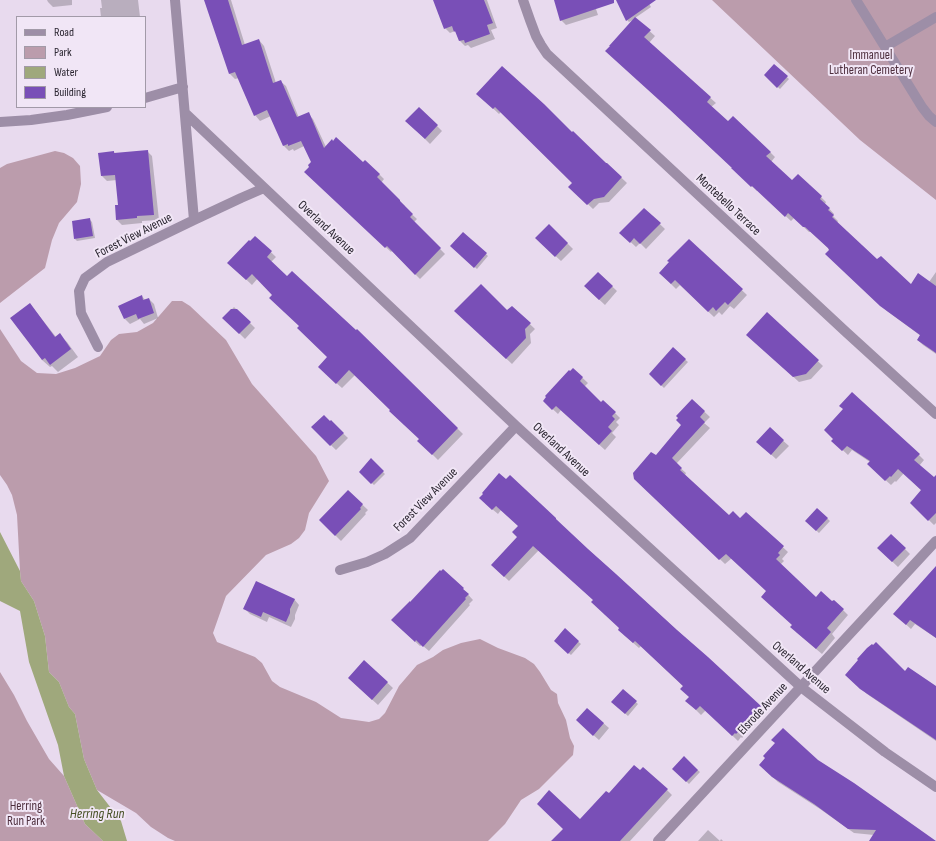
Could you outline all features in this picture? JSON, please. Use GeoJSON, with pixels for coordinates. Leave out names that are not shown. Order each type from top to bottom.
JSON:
{"type":"FeatureCollection","features":[{"type":"Feature","properties":{"kind":"street"},"geometry":{"type":"LineString","coordinates":[[175,0],[194,220]]}},
{"type":"Feature","properties":{"kind":"street","name":"Montebello Terrace"},"geometry":{"type":"LineString","coordinates":[[523,0],[536,36],[547,54],[936,414]]}},
{"type":"Feature","properties":{"kind":"street"},"geometry":{"type":"LineString","coordinates":[[856,0],[922,107],[936,122]]}},
{"type":"Feature","properties":{"kind":"street"},"geometry":{"type":"LineString","coordinates":[[885,47],[936,17]]}},
{"type":"Feature","properties":{"kind":"street"},"geometry":{"type":"LineString","coordinates":[[146,98],[183,88]]}},
{"type":"Feature","properties":{"kind":"street"},"geometry":{"type":"LineString","coordinates":[[0,122],[31,120],[102,108]]}},
{"type":"Feature","properties":{"kind":"street","name":"Overland Avenue"},"geometry":{"type":"LineString","coordinates":[[185,113],[516,426],[801,687],[885,752],[936,788]]}},
{"type":"Feature","properties":{"kind":"street","name":"Forest View Avenue"},"geometry":{"type":"LineString","coordinates":[[98,347],[81,313],[79,291],[86,278],[107,262],[264,188]]}},
{"type":"Feature","properties":{"kind":"street","name":"Forest View Avenue"},"geometry":{"type":"LineString","coordinates":[[340,570],[367,562],[385,554],[410,538],[516,426]]}},
{"type":"Feature","properties":{"kind":"street","name":"Elsrode Avenue"},"geometry":{"type":"LineString","coordinates":[[658,841],[936,541]]}},
{"type":"Feature","properties":{"kind":"green space","name":"Immanuel Lutheran Cemetery"},"geometry":{"type":"Polygon","coordinates":[[[712,0],[936,0],[936,200],[860,140],[712,0]]]}},
{"type":"Feature","properties":{"kind":"green space"},"geometry":{"type":"Polygon","coordinates":[[[55,151],[64,153],[73,158],[80,166],[81,184],[77,202],[59,223],[52,240],[45,268],[0,303],[0,168],[7,164],[55,151]]]}},
{"type":"Feature","properties":{"kind":"green space"},"geometry":{"type":"Polygon","coordinates":[[[172,301],[182,301],[190,306],[226,340],[252,384],[316,456],[329,481],[309,513],[305,530],[299,538],[291,544],[266,555],[226,596],[213,633],[217,642],[255,657],[262,663],[272,681],[280,687],[316,702],[341,718],[369,722],[379,719],[385,713],[399,686],[417,665],[443,650],[461,643],[480,639],[498,648],[525,658],[534,664],[551,690],[557,694],[558,703],[566,720],[570,738],[574,746],[573,755],[539,789],[521,800],[505,824],[488,841],[175,841],[151,827],[136,813],[97,790],[84,759],[75,714],[69,707],[59,682],[49,672],[45,636],[34,601],[21,581],[17,515],[12,495],[0,475],[0,329],[21,361],[37,373],[56,374],[75,368],[100,356],[111,340],[119,334],[137,332],[153,323],[172,301]]]}},
{"type":"Feature","properties":{"kind":"green space","name":"Herring Run Park"},"geometry":{"type":"Polygon","coordinates":[[[0,672],[49,759],[64,776],[85,824],[103,841],[0,841],[0,672]]]}},
{"type":"Feature","properties":{"kind":"water","name":"Herring Run"},"geometry":{"type":"Polygon","coordinates":[[[0,532],[20,571],[21,581],[34,601],[45,636],[49,672],[59,682],[69,707],[75,714],[84,759],[97,790],[121,821],[127,841],[103,841],[85,824],[64,776],[58,745],[29,662],[20,611],[0,601],[0,532]]]}},
{"type":"Feature","properties":{"kind":"building"},"geometry":{"type":"Polygon","coordinates":[[[204,0],[228,0],[242,45],[259,39],[273,83],[281,80],[297,117],[309,112],[324,148],[332,139],[333,141],[336,137],[363,162],[365,160],[380,174],[377,177],[413,214],[410,217],[441,248],[415,275],[387,246],[385,248],[304,172],[309,167],[308,165],[311,162],[301,141],[288,146],[288,144],[283,146],[267,110],[254,116],[235,72],[229,74],[204,0]]]}},
{"type":"Feature","properties":{"kind":"building"},"geometry":{"type":"Polygon","coordinates":[[[433,0],[484,0],[493,23],[487,25],[490,34],[465,43],[464,40],[459,41],[452,26],[444,29],[433,0]]]}},
{"type":"Feature","properties":{"kind":"building"},"geometry":{"type":"Polygon","coordinates":[[[554,0],[614,0],[614,3],[560,21],[554,0]]]}},
{"type":"Feature","properties":{"kind":"building"},"geometry":{"type":"Polygon","coordinates":[[[616,0],[656,0],[626,21],[616,0]]]}},
{"type":"Feature","properties":{"kind":"building"},"geometry":{"type":"Polygon","coordinates":[[[635,17],[651,30],[644,37],[711,97],[707,102],[728,121],[733,116],[771,152],[766,156],[792,180],[798,174],[822,196],[820,199],[830,208],[828,210],[834,215],[832,217],[877,259],[881,256],[911,284],[918,273],[936,286],[936,353],[917,340],[920,335],[880,306],[825,254],[829,250],[828,248],[805,227],[803,227],[788,213],[785,217],[605,51],[635,17]]]}},
{"type":"Feature","properties":{"kind":"building"},"geometry":{"type":"Polygon","coordinates":[[[774,64],[788,76],[777,88],[764,75],[774,64]]]}},
{"type":"Feature","properties":{"kind":"building"},"geometry":{"type":"Polygon","coordinates":[[[502,66],[622,177],[604,197],[594,199],[587,205],[568,187],[572,183],[495,107],[493,109],[476,94],[502,66]]]}},
{"type":"Feature","properties":{"kind":"building"},"geometry":{"type":"Polygon","coordinates":[[[419,107],[438,125],[425,139],[405,121],[419,107]]]}},
{"type":"Feature","properties":{"kind":"building"},"geometry":{"type":"Polygon","coordinates":[[[148,150],[154,215],[137,216],[137,218],[116,220],[115,205],[118,205],[115,175],[101,176],[98,153],[148,150]]]}},
{"type":"Feature","properties":{"kind":"building"},"geometry":{"type":"Polygon","coordinates":[[[644,208],[661,223],[640,244],[634,238],[630,243],[619,233],[644,208]]]}},
{"type":"Feature","properties":{"kind":"building"},"geometry":{"type":"Polygon","coordinates":[[[90,218],[93,236],[74,239],[72,221],[90,218]]]}},
{"type":"Feature","properties":{"kind":"building"},"geometry":{"type":"Polygon","coordinates":[[[549,224],[568,243],[555,257],[535,238],[549,224]]]}},
{"type":"Feature","properties":{"kind":"building"},"geometry":{"type":"Polygon","coordinates":[[[463,232],[487,253],[474,268],[450,246],[463,232]]]}},
{"type":"Feature","properties":{"kind":"building"},"geometry":{"type":"Polygon","coordinates":[[[255,236],[272,251],[267,257],[287,276],[292,271],[356,330],[357,329],[458,428],[432,455],[417,441],[419,439],[349,370],[336,384],[318,367],[327,357],[297,328],[299,326],[269,298],[272,295],[252,274],[246,280],[227,263],[249,240],[250,241],[255,236]]]}},
{"type":"Feature","properties":{"kind":"building"},"geometry":{"type":"Polygon","coordinates":[[[689,239],[743,289],[728,305],[725,302],[716,311],[713,307],[708,312],[675,280],[671,284],[659,273],[669,262],[667,261],[689,239]]]}},
{"type":"Feature","properties":{"kind":"building"},"geometry":{"type":"Polygon","coordinates":[[[598,272],[613,286],[599,300],[584,286],[598,272]]]}},
{"type":"Feature","properties":{"kind":"building"},"geometry":{"type":"Polygon","coordinates":[[[481,284],[507,310],[512,306],[531,323],[525,329],[526,338],[506,359],[454,311],[481,284]]]}},
{"type":"Feature","properties":{"kind":"building"},"geometry":{"type":"Polygon","coordinates":[[[142,295],[143,300],[149,298],[154,313],[138,319],[136,314],[124,319],[118,306],[142,295]]]}},
{"type":"Feature","properties":{"kind":"building"},"geometry":{"type":"Polygon","coordinates":[[[30,303],[55,337],[60,333],[71,349],[50,365],[45,358],[42,360],[10,318],[30,303]]]}},
{"type":"Feature","properties":{"kind":"building"},"geometry":{"type":"Polygon","coordinates":[[[231,309],[237,309],[251,322],[239,334],[222,318],[231,309]]]}},
{"type":"Feature","properties":{"kind":"building"},"geometry":{"type":"Polygon","coordinates":[[[767,312],[819,360],[806,374],[793,377],[746,335],[767,312]]]}},
{"type":"Feature","properties":{"kind":"building"},"geometry":{"type":"Polygon","coordinates":[[[673,347],[686,359],[661,386],[649,374],[673,347]]]}},
{"type":"Feature","properties":{"kind":"building"},"geometry":{"type":"Polygon","coordinates":[[[573,368],[583,377],[580,381],[601,402],[603,400],[616,412],[612,416],[615,419],[608,427],[612,431],[599,445],[556,406],[552,410],[543,401],[546,397],[545,396],[569,370],[570,371],[573,368]]]}},
{"type":"Feature","properties":{"kind":"building"},"geometry":{"type":"Polygon","coordinates":[[[852,392],[920,454],[914,460],[934,477],[936,475],[936,513],[928,521],[910,503],[921,490],[898,469],[885,481],[867,464],[870,461],[847,446],[842,451],[831,441],[833,439],[824,430],[843,409],[839,406],[852,392]]]}},
{"type":"Feature","properties":{"kind":"building"},"geometry":{"type":"Polygon","coordinates":[[[692,399],[705,411],[700,417],[705,422],[672,458],[682,468],[680,470],[729,515],[733,511],[740,518],[746,512],[784,546],[778,553],[780,555],[776,559],[816,597],[821,591],[844,609],[827,628],[831,632],[816,649],[790,627],[792,625],[761,597],[766,591],[726,554],[719,560],[634,479],[633,473],[651,452],[656,455],[681,425],[676,420],[678,418],[676,416],[692,399]]]}},
{"type":"Feature","properties":{"kind":"building"},"geometry":{"type":"Polygon","coordinates":[[[324,415],[344,433],[330,446],[311,427],[324,415]]]}},
{"type":"Feature","properties":{"kind":"building"},"geometry":{"type":"Polygon","coordinates":[[[770,427],[784,440],[771,455],[756,442],[770,427]]]}},
{"type":"Feature","properties":{"kind":"building"},"geometry":{"type":"Polygon","coordinates":[[[371,458],[384,471],[371,484],[359,472],[371,458]]]}},
{"type":"Feature","properties":{"kind":"building"},"geometry":{"type":"Polygon","coordinates":[[[499,473],[506,479],[510,475],[588,549],[761,706],[756,712],[757,713],[736,734],[735,733],[732,736],[700,706],[696,710],[685,701],[689,697],[680,689],[683,686],[635,641],[633,643],[618,630],[619,628],[591,602],[593,600],[533,546],[504,577],[491,565],[517,537],[512,532],[518,526],[496,506],[492,510],[479,498],[499,473]]]}},
{"type":"Feature","properties":{"kind":"building"},"geometry":{"type":"Polygon","coordinates":[[[348,490],[363,504],[360,508],[361,509],[335,536],[319,520],[348,490]]]}},
{"type":"Feature","properties":{"kind":"building"},"geometry":{"type":"Polygon","coordinates":[[[817,508],[828,518],[816,531],[805,521],[817,508]]]}},
{"type":"Feature","properties":{"kind":"building"},"geometry":{"type":"Polygon","coordinates":[[[891,534],[906,548],[892,562],[877,548],[891,534]]]}},
{"type":"Feature","properties":{"kind":"building"},"geometry":{"type":"Polygon","coordinates":[[[936,566],[936,638],[910,620],[906,625],[893,614],[936,566]]]}},
{"type":"Feature","properties":{"kind":"building"},"geometry":{"type":"Polygon","coordinates":[[[443,569],[469,594],[423,647],[416,640],[415,642],[391,620],[440,570],[441,571],[443,569]]]}},
{"type":"Feature","properties":{"kind":"building"},"geometry":{"type":"Polygon","coordinates":[[[256,581],[295,599],[286,622],[263,612],[261,617],[243,609],[256,581]]]}},
{"type":"Feature","properties":{"kind":"building"},"geometry":{"type":"Polygon","coordinates":[[[565,628],[579,641],[568,654],[554,641],[565,628]]]}},
{"type":"Feature","properties":{"kind":"building"},"geometry":{"type":"Polygon","coordinates":[[[876,642],[905,671],[908,667],[936,686],[936,740],[860,689],[845,675],[867,648],[876,642]]]}},
{"type":"Feature","properties":{"kind":"building"},"geometry":{"type":"Polygon","coordinates":[[[364,660],[388,682],[372,700],[348,678],[364,660]]]}},
{"type":"Feature","properties":{"kind":"building"},"geometry":{"type":"Polygon","coordinates":[[[623,689],[637,701],[625,714],[611,702],[623,689]]]}},
{"type":"Feature","properties":{"kind":"building"},"geometry":{"type":"Polygon","coordinates":[[[587,708],[604,723],[593,736],[576,720],[587,708]]]}},
{"type":"Feature","properties":{"kind":"building"},"geometry":{"type":"Polygon","coordinates":[[[783,728],[818,760],[854,783],[936,841],[869,841],[876,830],[848,829],[814,804],[772,777],[759,765],[765,758],[763,756],[775,743],[771,740],[783,728]]]}},
{"type":"Feature","properties":{"kind":"building"},"geometry":{"type":"Polygon","coordinates":[[[684,756],[698,770],[686,782],[672,769],[684,756]]]}},
{"type":"Feature","properties":{"kind":"building"},"geometry":{"type":"Polygon","coordinates":[[[634,765],[640,770],[643,767],[668,789],[620,841],[551,841],[563,829],[537,804],[549,790],[580,819],[606,791],[609,793],[634,765]]]}}]}
